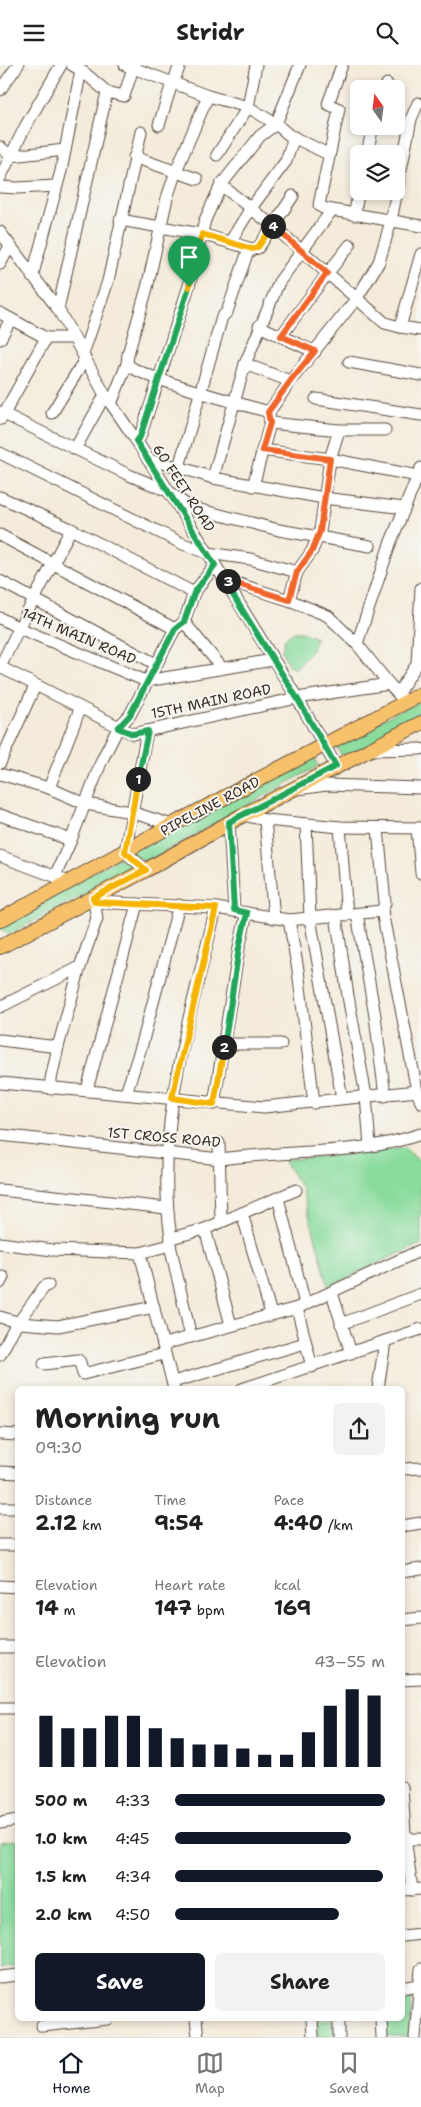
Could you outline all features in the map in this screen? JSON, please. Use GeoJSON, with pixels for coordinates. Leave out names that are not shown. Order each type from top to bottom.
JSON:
{"type":"FeatureCollection","features":[{"type":"Feature","properties":{"kind":"main road","name":"PIPELINE ROAD"},"geometry":{"type":"LineString","coordinates":[[0,920],[172,825],[324,745],[402,697],[421,694]]}},
{"type":"Feature","properties":{"kind":"main road","name":"PIPELINE ROAD"},"geometry":{"type":"LineString","coordinates":[[2,945],[94,900],[229,822],[421,723]]}},
{"type":"Feature","properties":{"kind":"street"},"geometry":{"type":"LineString","coordinates":[[0,90],[18,65]]}},
{"type":"Feature","properties":{"kind":"street"},"geometry":{"type":"LineString","coordinates":[[0,178],[60,65]]}},
{"type":"Feature","properties":{"kind":"street"},"geometry":{"type":"LineString","coordinates":[[159,125],[172,83],[180,65]]}},
{"type":"Feature","properties":{"kind":"street"},"geometry":{"type":"LineString","coordinates":[[217,155],[248,107],[256,65]]}},
{"type":"Feature","properties":{"kind":"street"},"geometry":{"type":"LineString","coordinates":[[136,441],[140,437],[189,287],[205,220],[221,185],[260,136],[276,124],[300,65]]}},
{"type":"Feature","properties":{"kind":"street"},"geometry":{"type":"LineString","coordinates":[[342,65],[328,104],[339,109],[328,154],[319,205],[323,208],[354,215],[421,226]]}},
{"type":"Feature","properties":{"kind":"street"},"geometry":{"type":"LineString","coordinates":[[76,67],[107,92],[124,96],[131,66],[208,96],[248,107],[294,137],[328,154]]}},
{"type":"Feature","properties":{"kind":"street"},"geometry":{"type":"LineString","coordinates":[[32,277],[65,150],[76,67]]}},
{"type":"Feature","properties":{"kind":"street"},"geometry":{"type":"LineString","coordinates":[[58,309],[107,92]]}},
{"type":"Feature","properties":{"kind":"street"},"geometry":{"type":"LineString","coordinates":[[75,449],[108,400],[127,364],[128,354],[147,288],[167,197],[208,96]]}},
{"type":"Feature","properties":{"kind":"street"},"geometry":{"type":"LineString","coordinates":[[253,486],[269,417],[290,381],[357,298],[381,257],[391,221],[411,119],[418,103]]}},
{"type":"Feature","properties":{"kind":"street"},"geometry":{"type":"LineString","coordinates":[[52,413],[84,356],[108,281],[141,132]]}},
{"type":"Feature","properties":{"kind":"street"},"geometry":{"type":"LineString","coordinates":[[230,242],[251,208],[286,161],[294,137]]}},
{"type":"Feature","properties":{"kind":"street"},"geometry":{"type":"LineString","coordinates":[[0,147],[11,156],[65,150]]}},
{"type":"Feature","properties":{"kind":"street"},"geometry":{"type":"LineString","coordinates":[[134,157],[197,179]]}},
{"type":"Feature","properties":{"kind":"street"},"geometry":{"type":"LineString","coordinates":[[221,185],[273,226],[385,323],[421,330]]}},
{"type":"Feature","properties":{"kind":"street"},"geometry":{"type":"LineString","coordinates":[[0,187],[56,186]]}},
{"type":"Feature","properties":{"kind":"street"},"geometry":{"type":"LineString","coordinates":[[179,467],[222,317],[227,312],[247,254],[252,249],[258,247],[294,196]]}},
{"type":"Feature","properties":{"kind":"street"},"geometry":{"type":"LineString","coordinates":[[354,215],[357,200]]}},
{"type":"Feature","properties":{"kind":"street"},"geometry":{"type":"LineString","coordinates":[[213,478],[236,402],[245,364],[259,326],[279,282],[332,210]]}},
{"type":"Feature","properties":{"kind":"street"},"geometry":{"type":"LineString","coordinates":[[120,220],[202,234],[252,249]]}},
{"type":"Feature","properties":{"kind":"street","name":"60 FEET ROAD"},"geometry":{"type":"LineString","coordinates":[[0,231],[32,277],[58,309],[108,400],[208,553],[297,698],[336,766]]}},
{"type":"Feature","properties":{"kind":"street"},"geometry":{"type":"LineString","coordinates":[[281,336],[350,245]]}},
{"type":"Feature","properties":{"kind":"street"},"geometry":{"type":"LineString","coordinates":[[0,264],[10,246]]}},
{"type":"Feature","properties":{"kind":"street"},"geometry":{"type":"LineString","coordinates":[[400,327],[419,268],[421,254]]}},
{"type":"Feature","properties":{"kind":"street"},"geometry":{"type":"LineString","coordinates":[[0,313],[46,337],[74,338]]}},
{"type":"Feature","properties":{"kind":"street"},"geometry":{"type":"LineString","coordinates":[[0,339],[12,319]]}},
{"type":"Feature","properties":{"kind":"street"},"geometry":{"type":"LineString","coordinates":[[259,326],[315,351]]}},
{"type":"Feature","properties":{"kind":"street"},"geometry":{"type":"LineString","coordinates":[[46,337],[1,415],[129,475],[168,491],[189,507],[279,530],[370,546]]}},
{"type":"Feature","properties":{"kind":"street"},"geometry":{"type":"LineString","coordinates":[[348,362],[421,375]]}},
{"type":"Feature","properties":{"kind":"street"},"geometry":{"type":"LineString","coordinates":[[127,364],[131,368],[159,379],[236,402],[269,417],[339,430],[385,429]]}},
{"type":"Feature","properties":{"kind":"street"},"geometry":{"type":"LineString","coordinates":[[245,364],[290,381]]}},
{"type":"Feature","properties":{"kind":"street"},"geometry":{"type":"LineString","coordinates":[[316,399],[421,415]]}},
{"type":"Feature","properties":{"kind":"street"},"geometry":{"type":"LineString","coordinates":[[289,600],[297,572],[312,551],[317,537],[330,459],[339,430]]}},
{"type":"Feature","properties":{"kind":"street"},"geometry":{"type":"LineString","coordinates":[[262,450],[419,472],[390,544],[357,644]]}},
{"type":"Feature","properties":{"kind":"street"},"geometry":{"type":"LineString","coordinates":[[0,453],[183,544],[208,553],[250,559],[297,572]]}},
{"type":"Feature","properties":{"kind":"street"},"geometry":{"type":"LineString","coordinates":[[148,460],[179,467],[213,478],[253,486],[324,498],[404,508]]}},
{"type":"Feature","properties":{"kind":"street"},"geometry":{"type":"LineString","coordinates":[[0,497],[71,529],[194,593]]}},
{"type":"Feature","properties":{"kind":"street"},"geometry":{"type":"LineString","coordinates":[[0,667],[71,529]]}},
{"type":"Feature","properties":{"kind":"street"},"geometry":{"type":"LineString","coordinates":[[0,535],[175,629]]}},
{"type":"Feature","properties":{"kind":"street"},"geometry":{"type":"LineString","coordinates":[[55,876],[86,804],[102,760],[118,728],[130,715],[146,681],[175,629],[184,622],[194,593],[215,565]]}},
{"type":"Feature","properties":{"kind":"street"},"geometry":{"type":"LineString","coordinates":[[223,579],[289,600],[328,616],[357,644],[402,697],[419,662],[421,588]]}},
{"type":"Feature","properties":{"kind":"street"},"geometry":{"type":"LineString","coordinates":[[0,581],[156,663]]}},
{"type":"Feature","properties":{"kind":"street","name":"14TH MAIN ROAD"},"geometry":{"type":"LineString","coordinates":[[0,618],[19,628],[146,681]]}},
{"type":"Feature","properties":{"kind":"street"},"geometry":{"type":"LineString","coordinates":[[184,622],[222,668]]}},
{"type":"Feature","properties":{"kind":"street"},"geometry":{"type":"LineString","coordinates":[[146,681],[273,659]]}},
{"type":"Feature","properties":{"kind":"street","name":"15TH MAIN ROAD"},"geometry":{"type":"LineString","coordinates":[[0,667],[80,709],[133,734],[297,698],[389,684]]}},
{"type":"Feature","properties":{"kind":"street"},"geometry":{"type":"LineString","coordinates":[[0,763],[35,686]]}},
{"type":"Feature","properties":{"kind":"street"},"geometry":{"type":"LineString","coordinates":[[49,788],[80,709]]}},
{"type":"Feature","properties":{"kind":"street"},"geometry":{"type":"LineString","coordinates":[[146,870],[125,852],[131,812],[148,731]]}},
{"type":"Feature","properties":{"kind":"street"},"geometry":{"type":"LineString","coordinates":[[367,750],[421,749]]}},
{"type":"Feature","properties":{"kind":"street"},"geometry":{"type":"LineString","coordinates":[[0,774],[49,788],[86,804],[131,812],[172,825]]}},
{"type":"Feature","properties":{"kind":"street"},"geometry":{"type":"LineString","coordinates":[[291,790],[326,785],[421,788]]}},
{"type":"Feature","properties":{"kind":"street"},"geometry":{"type":"LineString","coordinates":[[0,815],[71,840]]}},
{"type":"Feature","properties":{"kind":"street"},"geometry":{"type":"LineString","coordinates":[[243,815],[265,820],[340,827],[378,829],[419,828],[421,873]]}},
{"type":"Feature","properties":{"kind":"street"},"geometry":{"type":"LineString","coordinates":[[265,820],[274,919]]}},
{"type":"Feature","properties":{"kind":"street"},"geometry":{"type":"LineString","coordinates":[[229,822],[234,910]]}},
{"type":"Feature","properties":{"kind":"street"},"geometry":{"type":"LineString","coordinates":[[306,824],[310,918],[342,1098]]}},
{"type":"Feature","properties":{"kind":"street"},"geometry":{"type":"LineString","coordinates":[[340,827],[347,915],[348,996],[366,1096],[370,1146]]}},
{"type":"Feature","properties":{"kind":"street"},"geometry":{"type":"LineString","coordinates":[[0,1083],[51,1089],[126,1093],[214,1104],[264,1107],[366,1096],[419,1097],[382,911],[385,903],[378,829]]}},
{"type":"Feature","properties":{"kind":"street"},"geometry":{"type":"LineString","coordinates":[[0,856],[70,882]]}},
{"type":"Feature","properties":{"kind":"street"},"geometry":{"type":"LineString","coordinates":[[51,1089],[51,1079],[58,1047],[80,967],[97,918],[94,900],[216,908],[289,920],[382,911]]}},
{"type":"Feature","properties":{"kind":"street"},"geometry":{"type":"LineString","coordinates":[[87,1090],[137,904]]}},
{"type":"Feature","properties":{"kind":"street"},"geometry":{"type":"LineString","coordinates":[[126,1093],[142,1043],[179,905]]}},
{"type":"Feature","properties":{"kind":"street"},"geometry":{"type":"LineString","coordinates":[[191,1337],[170,1241],[166,1207],[167,1153],[172,1098],[216,908]]}},
{"type":"Feature","properties":{"kind":"street"},"geometry":{"type":"LineString","coordinates":[[214,1104],[239,948],[247,913]]}},
{"type":"Feature","properties":{"kind":"street"},"geometry":{"type":"LineString","coordinates":[[347,915],[375,1016],[385,1096]]}},
{"type":"Feature","properties":{"kind":"street"},"geometry":{"type":"LineString","coordinates":[[289,920],[298,971],[314,1103]]}},
{"type":"Feature","properties":{"kind":"street"},"geometry":{"type":"LineString","coordinates":[[0,1007],[80,967]]}},
{"type":"Feature","properties":{"kind":"street"},"geometry":{"type":"LineString","coordinates":[[0,1040],[58,1047]]}},
{"type":"Feature","properties":{"kind":"street"},"geometry":{"type":"LineString","coordinates":[[224,1044],[281,1044]]}},
{"type":"Feature","properties":{"kind":"street","name":"1ST CROSS ROAD"},"geometry":{"type":"LineString","coordinates":[[0,1135],[220,1159],[370,1146],[418,1139]]}},
{"type":"Feature","properties":{"kind":"street"},"geometry":{"type":"LineString","coordinates":[[218,1143],[221,1221]]}},
{"type":"Feature","properties":{"kind":"street"},"geometry":{"type":"LineString","coordinates":[[0,1190],[166,1207]]}},
{"type":"Feature","properties":{"kind":"street"},"geometry":{"type":"LineString","coordinates":[[0,1243],[52,1250],[140,1253],[205,1229],[296,1190]]}},
{"type":"Feature","properties":{"kind":"street"},"geometry":{"type":"LineString","coordinates":[[278,1198],[301,1306],[305,1343],[312,1367]]}},
{"type":"Feature","properties":{"kind":"street"},"geometry":{"type":"LineString","coordinates":[[242,1213],[271,1314]]}},
{"type":"Feature","properties":{"kind":"street"},"geometry":{"type":"LineString","coordinates":[[205,1229],[231,1325]]}},
{"type":"Feature","properties":{"kind":"street"},"geometry":{"type":"LineString","coordinates":[[44,1364],[78,1360],[83,1374],[164,1349],[191,1337],[301,1306],[421,1250]]}},
{"type":"Feature","properties":{"kind":"street"},"geometry":{"type":"LineString","coordinates":[[140,1253],[173,1385],[305,1343]]}},
{"type":"Feature","properties":{"kind":"street"},"geometry":{"type":"LineString","coordinates":[[0,1355],[13,1330],[20,1323],[44,1287],[48,1285]]}},
{"type":"Feature","properties":{"kind":"street"},"geometry":{"type":"LineString","coordinates":[[332,1293],[351,1353]]}},
{"type":"Feature","properties":{"kind":"street"},"geometry":{"type":"LineString","coordinates":[[341,1324],[421,1294]]}},
{"type":"Feature","properties":{"kind":"street"},"geometry":{"type":"LineString","coordinates":[[0,1317],[20,1323],[58,1327],[154,1307]]}},
{"type":"Feature","properties":{"kind":"street"},"geometry":{"type":"LineString","coordinates":[[252,1386],[421,1329]]}},
{"type":"Feature","properties":{"kind":"street"},"geometry":{"type":"LineString","coordinates":[[378,1386],[385,1341]]}},
{"type":"Feature","properties":{"kind":"street"},"geometry":{"type":"LineString","coordinates":[[0,1434],[15,1435]]}},
{"type":"Feature","properties":{"kind":"street"},"geometry":{"type":"LineString","coordinates":[[405,1469],[421,1468]]}},
{"type":"Feature","properties":{"kind":"street"},"geometry":{"type":"LineString","coordinates":[[0,1472],[15,1473]]}},
{"type":"Feature","properties":{"kind":"street"},"geometry":{"type":"LineString","coordinates":[[0,1508],[15,1508]]}},
{"type":"Feature","properties":{"kind":"street"},"geometry":{"type":"LineString","coordinates":[[405,1526],[421,1523]]}},
{"type":"Feature","properties":{"kind":"street"},"geometry":{"type":"LineString","coordinates":[[0,1545],[15,1545]]}},
{"type":"Feature","properties":{"kind":"street"},"geometry":{"type":"LineString","coordinates":[[405,1571],[421,1569]]}},
{"type":"Feature","properties":{"kind":"street"},"geometry":{"type":"LineString","coordinates":[[0,1586],[15,1587]]}},
{"type":"Feature","properties":{"kind":"street"},"geometry":{"type":"LineString","coordinates":[[405,1620],[421,1618]]}},
{"type":"Feature","properties":{"kind":"street"},"geometry":{"type":"LineString","coordinates":[[0,1647],[15,1647]]}},
{"type":"Feature","properties":{"kind":"street"},"geometry":{"type":"LineString","coordinates":[[405,1680],[421,1679]]}},
{"type":"Feature","properties":{"kind":"street"},"geometry":{"type":"LineString","coordinates":[[0,1708],[15,1708]]}},
{"type":"Feature","properties":{"kind":"street"},"geometry":{"type":"LineString","coordinates":[[0,1823],[15,1820]]}},
{"type":"Feature","properties":{"kind":"street"},"geometry":{"type":"LineString","coordinates":[[405,1834],[410,1839],[421,1839]]}},
{"type":"Feature","properties":{"kind":"street"},"geometry":{"type":"LineString","coordinates":[[406,1845],[412,1890]]}},
{"type":"Feature","properties":{"kind":"street"},"geometry":{"type":"LineString","coordinates":[[405,1936],[421,1934]]}},
{"type":"Feature","properties":{"kind":"street"},"geometry":{"type":"LineString","coordinates":[[415,2037],[421,1969]]}},
{"type":"Feature","properties":{"kind":"street"},"geometry":{"type":"LineString","coordinates":[[0,1977],[15,1975]]}},
{"type":"Feature","properties":{"kind":"street"},"geometry":{"type":"LineString","coordinates":[[405,1987],[419,1985]]}},
{"type":"Feature","properties":{"kind":"street"},"geometry":{"type":"LineString","coordinates":[[43,2027],[92,2021]]}},
{"type":"Feature","properties":{"kind":"street"},"geometry":{"type":"LineString","coordinates":[[196,2021],[198,2037]]}},
{"type":"Feature","properties":{"kind":"street"},"geometry":{"type":"LineString","coordinates":[[312,2021],[313,2037]]}},
{"type":"Feature","properties":{"kind":"street"},"geometry":{"type":"LineString","coordinates":[[339,2021],[339,2037]]}},
{"type":"Feature","properties":{"kind":"street"},"geometry":{"type":"LineString","coordinates":[[381,2021],[382,2037]]}},
{"type":"Feature","properties":{"kind":"green space"},"geometry":{"type":"Polygon","coordinates":[[[295,632],[302,632],[316,638],[312,650],[295,669],[289,666],[282,651],[285,638],[295,632]]]}},
{"type":"Feature","properties":{"kind":"green space"},"geometry":{"type":"Polygon","coordinates":[[[421,700],[421,718],[344,758],[334,744],[421,700]]]}},
{"type":"Feature","properties":{"kind":"green space"},"geometry":{"type":"Polygon","coordinates":[[[314,756],[318,766],[146,862],[130,851],[314,756]]]}},
{"type":"Feature","properties":{"kind":"green space"},"geometry":{"type":"Polygon","coordinates":[[[124,855],[138,866],[9,934],[0,929],[0,924],[124,855]]]}},
{"type":"Feature","properties":{"kind":"green space"},"geometry":{"type":"Polygon","coordinates":[[[405,1148],[421,1163],[421,1217],[419,1218],[421,1224],[421,1244],[369,1267],[329,1288],[302,1189],[283,1160],[405,1148]]]}},
{"type":"Feature","properties":{"kind":"green space"},"geometry":{"type":"Polygon","coordinates":[[[15,1840],[15,1966],[0,1968],[0,1842],[15,1840]]]}},
{"type":"Feature","properties":{"kind":"green space"},"geometry":{"type":"Polygon","coordinates":[[[405,1995],[412,1995],[410,2037],[385,2037],[385,2021],[405,2021],[405,1995]]]}},
{"type":"Feature","properties":{"kind":"green space"},"geometry":{"type":"Polygon","coordinates":[[[317,2021],[333,2021],[334,2037],[318,2037],[317,2021]]]}},
{"type":"Feature","properties":{"kind":"route"},"geometry":{"type":"LineString","coordinates":[[273,226],[327,273],[281,336],[315,351],[268,412],[270,423],[262,450],[330,459],[320,531],[312,551],[297,572],[289,600],[223,579],[297,698],[336,766],[229,822],[234,910],[247,913],[239,948],[214,1104],[172,1098],[216,908],[95,902],[93,898],[146,870],[125,852],[131,812],[148,731],[133,734],[118,728],[130,715],[146,681],[175,629],[184,622],[194,593],[215,565],[136,441],[140,437],[189,287],[202,234],[252,249],[258,247],[273,226]]}}]}
